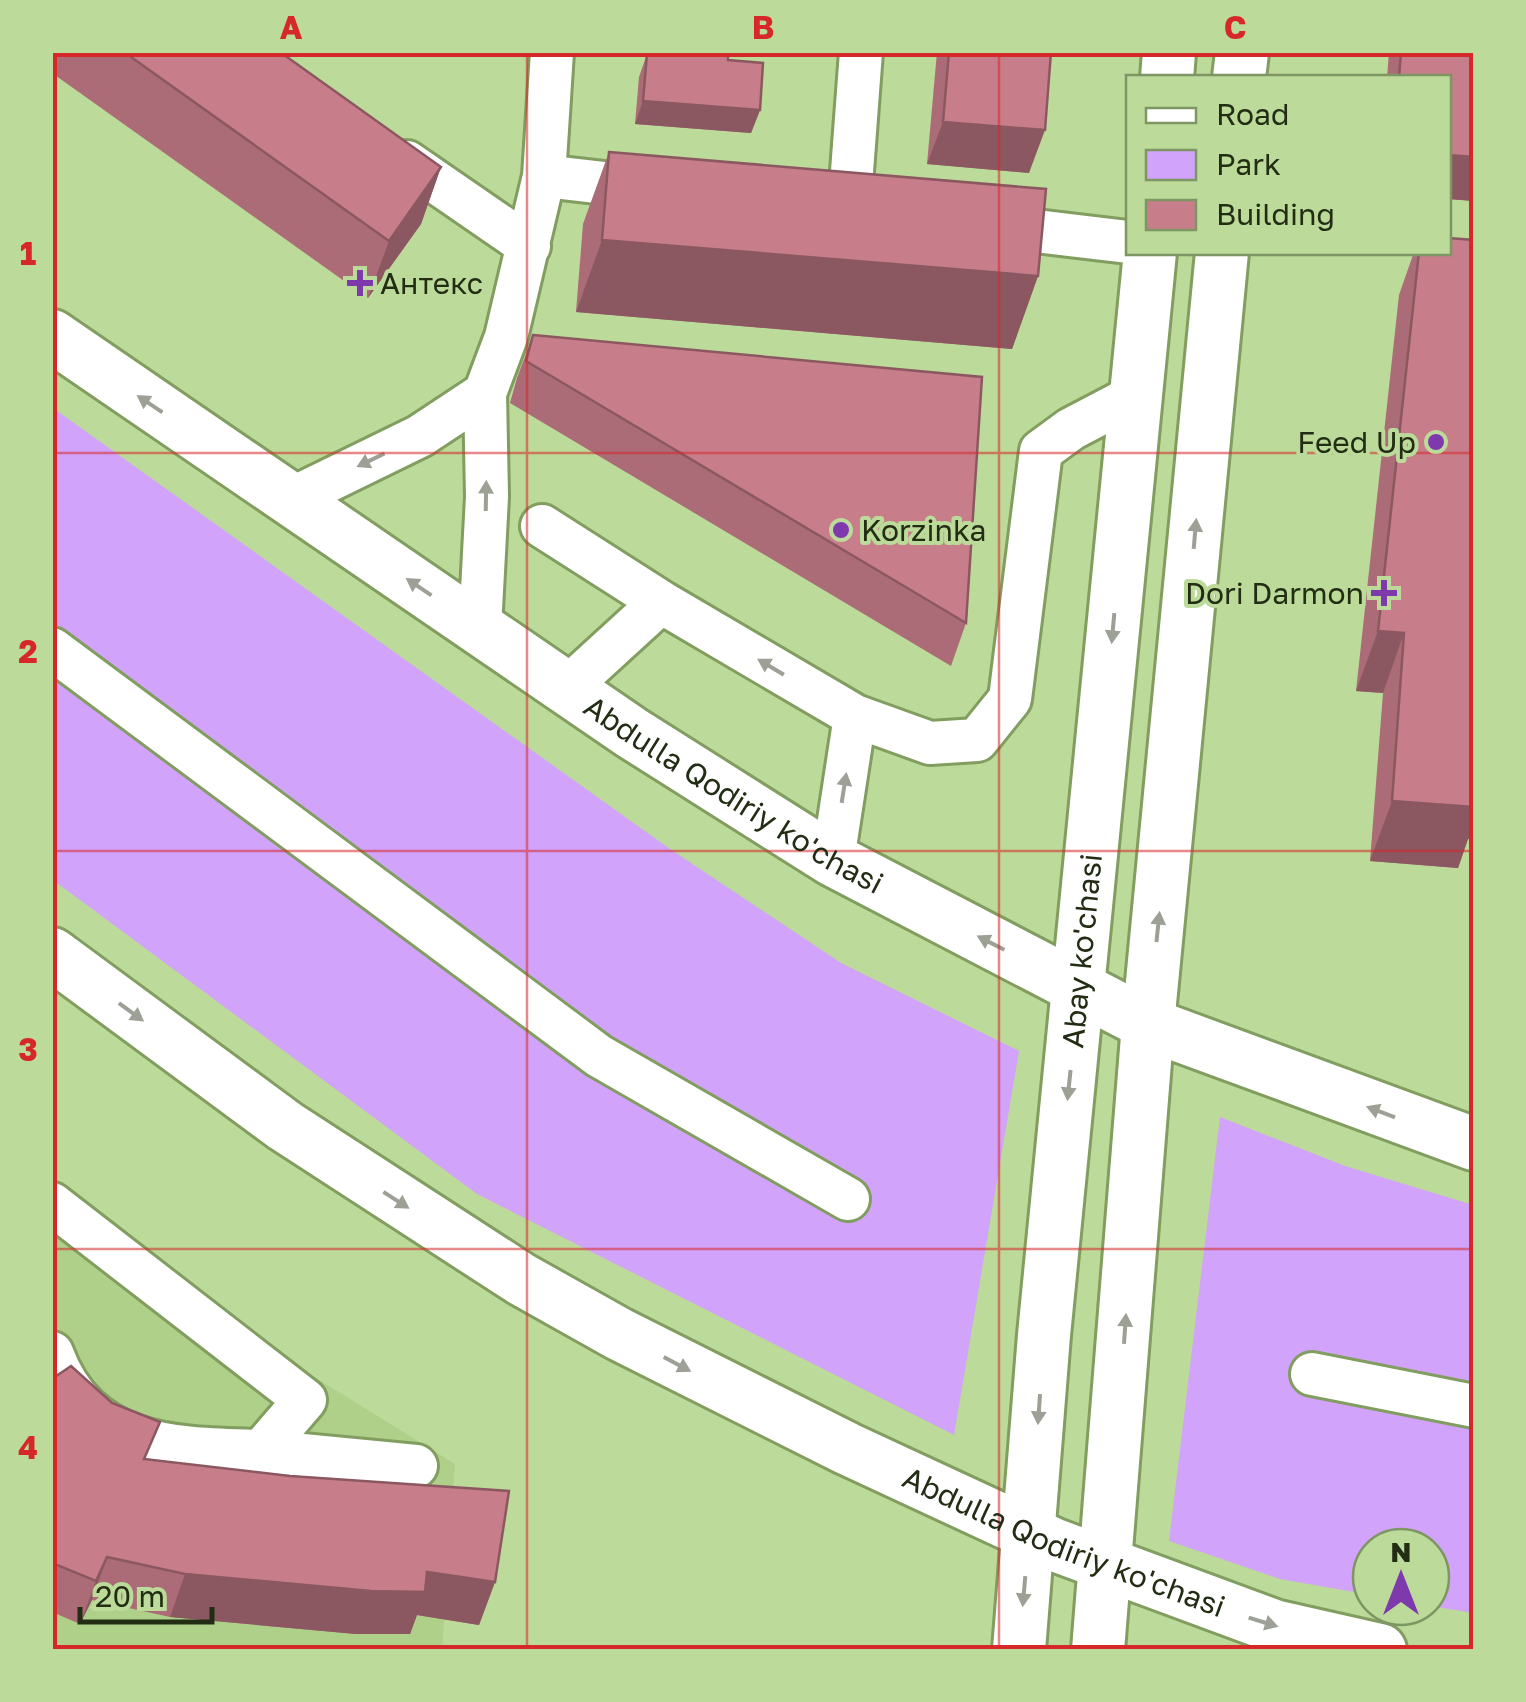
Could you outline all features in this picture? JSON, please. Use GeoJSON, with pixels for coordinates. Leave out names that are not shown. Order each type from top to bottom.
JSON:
{"type":"FeatureCollection","features":[{"type":"Feature","properties":{"kind":"main road","name":"Abay ko'chasi"},"geometry":{"type":"LineString","coordinates":[[1020,1650],[1078,988],[1150,255]]}},
{"type":"Feature","properties":{"kind":"main road"},"geometry":{"type":"LineString","coordinates":[[1098,1650],[1148,1024],[1222,255]]}},
{"type":"Feature","properties":{"kind":"main road","name":"Abdulla Qodiriy ko'chasi"},"geometry":{"type":"LineString","coordinates":[[52,336],[742,806],[833,860],[1148,1024],[1474,1144]]}},
{"type":"Feature","properties":{"kind":"main road","name":"Abdulla Qodiriy ko'chasi"},"geometry":{"type":"LineString","coordinates":[[52,954],[285,1126],[521,1279],[717,1385],[1106,1566],[1274,1626],[1380,1650]]}},
{"type":"Feature","properties":{"kind":"street"},"geometry":{"type":"LineString","coordinates":[[480,628],[487,497],[484,393],[506,337],[544,176],[552,52]]}},
{"type":"Feature","properties":{"kind":"street"},"geometry":{"type":"LineString","coordinates":[[850,210],[862,52]]}},
{"type":"Feature","properties":{"kind":"street"},"geometry":{"type":"LineString","coordinates":[[407,162],[529,246]]}},
{"type":"Feature","properties":{"kind":"street"},"geometry":{"type":"LineString","coordinates":[[544,176],[697,193]]}},
{"type":"Feature","properties":{"kind":"street"},"geometry":{"type":"LineString","coordinates":[[947,221],[1126,242]]}},
{"type":"Feature","properties":{"kind":"street"},"geometry":{"type":"LineString","coordinates":[[291,499],[420,436],[484,393]]}},
{"type":"Feature","properties":{"kind":"street"},"geometry":{"type":"LineString","coordinates":[[542,526],[855,716],[930,742],[977,740],[1010,700],[1041,451],[1071,429],[1134,396]]}},
{"type":"Feature","properties":{"kind":"street"},"geometry":{"type":"LineString","coordinates":[[567,688],[662,602]]}},
{"type":"Feature","properties":{"kind":"street"},"geometry":{"type":"LineString","coordinates":[[52,648],[599,1056],[848,1198]]}},
{"type":"Feature","properties":{"kind":"street"},"geometry":{"type":"LineString","coordinates":[[833,860],[855,716]]}},
{"type":"Feature","properties":{"kind":"street"},"geometry":{"type":"LineString","coordinates":[[57,1222],[305,1400],[262,1452]]}},
{"type":"Feature","properties":{"kind":"street"},"geometry":{"type":"LineString","coordinates":[[52,1353],[61,1376],[98,1419],[149,1445],[416,1466]]}},
{"type":"Feature","properties":{"kind":"street"},"geometry":{"type":"LineString","coordinates":[[1312,1374],[1474,1406]]}},
{"type":"Feature","properties":{"kind":"shaded area"},"geometry":{"type":"Polygon","coordinates":[[[52,1185],[279,1355],[455,1464],[442,1649],[53,1649],[52,1185]]]}},
{"type":"Feature","properties":{"kind":"green space"},"geometry":{"type":"Polygon","coordinates":[[[53,408],[670,849],[841,963],[1019,1051],[954,1435],[477,1194],[53,880],[53,408]]]}},
{"type":"Feature","properties":{"kind":"green space"},"geometry":{"type":"Polygon","coordinates":[[[1220,1117],[1345,1166],[1473,1205],[1473,1613],[1451,1609],[1451,1527],[1351,1527],[1351,1591],[1280,1579],[1169,1541],[1220,1117]]]}},
{"type":"Feature","properties":{"kind":"building"},"geometry":{"type":"Polygon","coordinates":[[[124,52],[280,52],[441,167],[389,241],[124,52]]]}},
{"type":"Feature","properties":{"kind":"building"},"geometry":{"type":"Polygon","coordinates":[[[728,52],[728,60],[763,63],[760,110],[643,101],[647,54],[728,52]]]}},
{"type":"Feature","properties":{"kind":"building"},"geometry":{"type":"Polygon","coordinates":[[[949,52],[1051,52],[1045,130],[943,122],[949,52]]]}},
{"type":"Feature","properties":{"kind":"building"},"geometry":{"type":"Polygon","coordinates":[[[1401,52],[1474,52],[1474,157],[1451,155],[1451,75],[1399,75],[1401,52]]]}},
{"type":"Feature","properties":{"kind":"building"},"geometry":{"type":"Polygon","coordinates":[[[609,152],[1046,189],[1038,276],[602,240],[609,152]]]}},
{"type":"Feature","properties":{"kind":"building"},"geometry":{"type":"Polygon","coordinates":[[[1451,238],[1474,240],[1474,807],[1392,801],[1404,633],[1378,631],[1419,255],[1451,255],[1451,238]]]}},
{"type":"Feature","properties":{"kind":"building","name":"Korzinka"},"geometry":{"type":"Polygon","coordinates":[[[533,335],[982,377],[966,623],[526,361],[533,335]]]}},
{"type":"Feature","properties":{"kind":"building"},"geometry":{"type":"Polygon","coordinates":[[[71,1366],[112,1403],[160,1422],[144,1459],[290,1476],[509,1491],[495,1582],[427,1572],[425,1592],[371,1591],[185,1574],[107,1557],[96,1581],[52,1563],[52,1379],[71,1366]]]}},
{"type":"Feature","properties":{"kind":"place","name":"Антекс"},"geometry":{"type":"Point","coordinates":[360,283]}},
{"type":"Feature","properties":{"kind":"place","name":"Feed Up"},"geometry":{"type":"Point","coordinates":[1436,442]}},
{"type":"Feature","properties":{"kind":"place","name":"Korzinka"},"geometry":{"type":"Point","coordinates":[841,530]}},
{"type":"Feature","properties":{"kind":"place","name":"Dori Darmon"},"geometry":{"type":"Point","coordinates":[1384,593]}}]}
